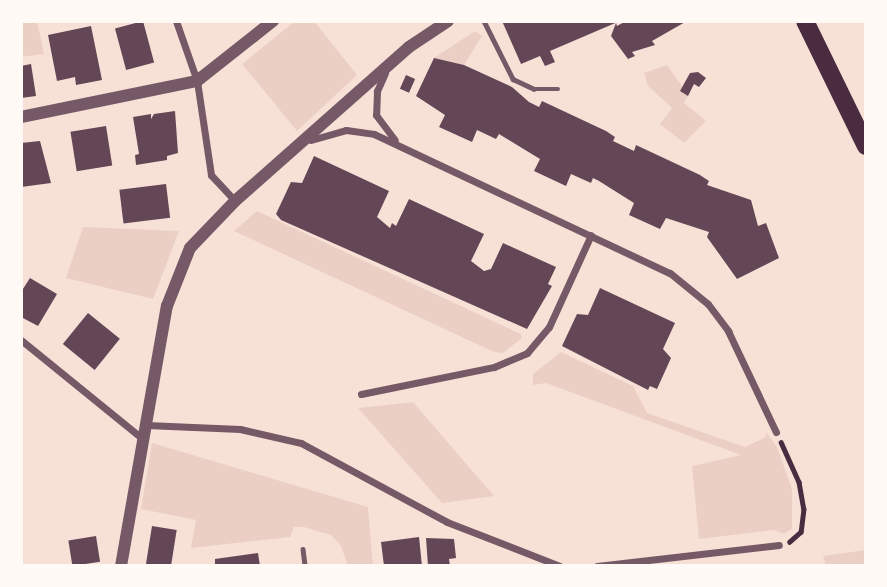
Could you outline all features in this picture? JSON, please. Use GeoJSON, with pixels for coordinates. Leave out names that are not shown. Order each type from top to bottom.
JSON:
{"type":"FeatureCollection","features":[{"type":"Feature","properties":{"kind":"highway"},"geometry":{"type":"LineString","coordinates":[[805,21],[866,146]]}},
{"type":"Feature","properties":{"kind":"street"},"geometry":{"type":"LineString","coordinates":[[176,21],[197,81],[211,175],[235,201]]}},
{"type":"Feature","properties":{"kind":"street"},"geometry":{"type":"LineString","coordinates":[[21,117],[197,81],[273,21]]}},
{"type":"Feature","properties":{"kind":"street"},"geometry":{"type":"LineString","coordinates":[[121,566],[173,284],[202,232],[389,65],[448,21]]}},
{"type":"Feature","properties":{"kind":"street"},"geometry":{"type":"LineString","coordinates":[[389,65],[377,91],[376,115],[388,136],[406,149]]}},
{"type":"Feature","properties":{"kind":"street"},"geometry":{"type":"LineString","coordinates":[[301,145],[346,130],[374,134],[670,272],[708,304],[728,331],[776,432]]}},
{"type":"Feature","properties":{"kind":"street"},"geometry":{"type":"LineString","coordinates":[[361,394],[494,367],[527,353],[550,327],[591,235]]}},
{"type":"Feature","properties":{"kind":"street"},"geometry":{"type":"LineString","coordinates":[[21,340],[144,440]]}},
{"type":"Feature","properties":{"kind":"street"},"geometry":{"type":"LineString","coordinates":[[146,425],[240,429],[300,443],[447,522],[560,566]]}},
{"type":"Feature","properties":{"kind":"street"},"geometry":{"type":"LineString","coordinates":[[597,566],[779,545]]}},
{"type":"Feature","properties":{"kind":"lane"},"geometry":{"type":"LineString","coordinates":[[484,21],[513,79],[534,89],[558,89]]}},
{"type":"Feature","properties":{"kind":"lane"},"geometry":{"type":"LineString","coordinates":[[303,549],[305,566]]}},
{"type":"Feature","properties":{"kind":"path"},"geometry":{"type":"LineString","coordinates":[[776,432],[799,482],[804,509],[801,532],[779,545]]}},
{"type":"Feature","properties":{"kind":"shaded area"},"geometry":{"type":"Polygon","coordinates":[[[21,21],[37,21],[44,54],[21,57],[21,21]]]}},
{"type":"Feature","properties":{"kind":"shaded area"},"geometry":{"type":"Polygon","coordinates":[[[295,21],[314,21],[357,75],[297,131],[242,64],[295,21]]]}},
{"type":"Feature","properties":{"kind":"shaded area"},"geometry":{"type":"Polygon","coordinates":[[[475,31],[482,36],[464,65],[434,58],[475,31]]]}},
{"type":"Feature","properties":{"kind":"shaded area"},"geometry":{"type":"Polygon","coordinates":[[[667,65],[682,86],[680,91],[688,96],[684,103],[706,121],[684,143],[660,124],[672,108],[648,86],[644,73],[667,65]]]}},
{"type":"Feature","properties":{"kind":"shaded area"},"geometry":{"type":"Polygon","coordinates":[[[257,211],[521,334],[522,338],[503,353],[494,352],[234,231],[257,211]]]}},
{"type":"Feature","properties":{"kind":"shaded area"},"geometry":{"type":"Polygon","coordinates":[[[83,227],[179,231],[153,299],[66,278],[83,227]]]}},
{"type":"Feature","properties":{"kind":"shaded area"},"geometry":{"type":"Polygon","coordinates":[[[561,352],[633,386],[647,413],[745,447],[766,437],[766,432],[777,447],[792,489],[792,529],[783,534],[775,530],[699,539],[692,466],[741,455],[546,383],[533,385],[533,374],[561,352]]]}},
{"type":"Feature","properties":{"kind":"shaded area"},"geometry":{"type":"Polygon","coordinates":[[[413,402],[494,496],[442,503],[358,408],[413,402]]]}},
{"type":"Feature","properties":{"kind":"shaded area"},"geometry":{"type":"Polygon","coordinates":[[[152,443],[368,507],[373,566],[348,566],[341,546],[331,535],[304,527],[294,527],[290,537],[191,548],[196,520],[141,509],[152,443]]]}},
{"type":"Feature","properties":{"kind":"shaded area"},"geometry":{"type":"Polygon","coordinates":[[[866,550],[866,566],[826,566],[823,556],[866,550]]]}},
{"type":"Feature","properties":{"kind":"building"},"geometry":{"type":"Polygon","coordinates":[[[143,21],[154,63],[126,70],[115,29],[143,21]]]}},
{"type":"Feature","properties":{"kind":"building"},"geometry":{"type":"Polygon","coordinates":[[[502,21],[620,21],[550,51],[555,62],[545,66],[540,56],[521,64],[502,21]]]}},
{"type":"Feature","properties":{"kind":"building"},"geometry":{"type":"Polygon","coordinates":[[[626,21],[687,21],[652,41],[655,45],[632,52],[635,56],[628,59],[611,36],[616,23],[617,26],[626,21]]]}},
{"type":"Feature","properties":{"kind":"building"},"geometry":{"type":"Polygon","coordinates":[[[91,26],[102,80],[76,85],[75,77],[57,81],[48,35],[91,26]]]}},
{"type":"Feature","properties":{"kind":"building"},"geometry":{"type":"Polygon","coordinates":[[[434,58],[464,65],[512,87],[539,107],[542,101],[606,131],[615,137],[613,141],[634,151],[636,145],[700,175],[709,181],[707,185],[751,200],[758,226],[766,223],[779,258],[737,279],[707,237],[709,232],[666,218],[660,229],[629,215],[634,203],[593,178],[591,183],[571,174],[566,186],[534,171],[540,159],[499,134],[496,139],[477,130],[472,142],[439,127],[445,115],[416,96],[434,58]]]}},
{"type":"Feature","properties":{"kind":"building"},"geometry":{"type":"Polygon","coordinates":[[[31,64],[36,96],[21,98],[21,66],[31,64]]]}},
{"type":"Feature","properties":{"kind":"building"},"geometry":{"type":"Polygon","coordinates":[[[698,72],[706,78],[699,87],[694,84],[688,96],[680,91],[690,73],[698,72]]]}},
{"type":"Feature","properties":{"kind":"building"},"geometry":{"type":"Polygon","coordinates":[[[406,75],[415,79],[409,93],[400,89],[406,75]]]}},
{"type":"Feature","properties":{"kind":"building"},"geometry":{"type":"Polygon","coordinates":[[[175,111],[178,153],[167,156],[167,160],[136,165],[135,155],[139,154],[133,117],[151,114],[151,119],[154,114],[175,111]]]}},
{"type":"Feature","properties":{"kind":"building"},"geometry":{"type":"Polygon","coordinates":[[[106,126],[112,166],[77,171],[70,132],[106,126]]]}},
{"type":"Feature","properties":{"kind":"building"},"geometry":{"type":"Polygon","coordinates":[[[40,141],[51,183],[21,187],[21,143],[40,141]]]}},
{"type":"Feature","properties":{"kind":"building"},"geometry":{"type":"Polygon","coordinates":[[[314,156],[389,191],[377,217],[390,228],[392,223],[396,226],[409,199],[484,234],[471,261],[484,271],[491,269],[503,243],[556,267],[548,284],[552,286],[527,329],[281,220],[276,214],[291,182],[302,183],[314,156]]]}},
{"type":"Feature","properties":{"kind":"building"},"geometry":{"type":"Polygon","coordinates":[[[166,184],[170,218],[123,223],[119,190],[166,184]]]}},
{"type":"Feature","properties":{"kind":"building"},"geometry":{"type":"Polygon","coordinates":[[[30,278],[57,294],[38,326],[21,317],[21,292],[30,278]]]}},
{"type":"Feature","properties":{"kind":"building"},"geometry":{"type":"Polygon","coordinates":[[[600,288],[675,323],[663,349],[671,358],[657,389],[650,386],[648,390],[562,346],[577,314],[588,315],[600,288]]]}},
{"type":"Feature","properties":{"kind":"building"},"geometry":{"type":"Polygon","coordinates":[[[88,313],[120,339],[95,370],[63,344],[88,313]]]}},
{"type":"Feature","properties":{"kind":"building"},"geometry":{"type":"Polygon","coordinates":[[[152,526],[177,530],[171,566],[146,566],[152,526]]]}},
{"type":"Feature","properties":{"kind":"building"},"geometry":{"type":"Polygon","coordinates":[[[96,536],[100,562],[72,566],[68,540],[96,536]]]}},
{"type":"Feature","properties":{"kind":"building"},"geometry":{"type":"Polygon","coordinates":[[[419,537],[422,566],[384,566],[381,542],[419,537]]]}},
{"type":"Feature","properties":{"kind":"building"},"geometry":{"type":"Polygon","coordinates":[[[426,538],[454,539],[456,558],[449,559],[450,566],[428,566],[426,538]]]}},
{"type":"Feature","properties":{"kind":"building"},"geometry":{"type":"Polygon","coordinates":[[[258,553],[260,566],[215,566],[215,559],[258,553]]]}}]}
